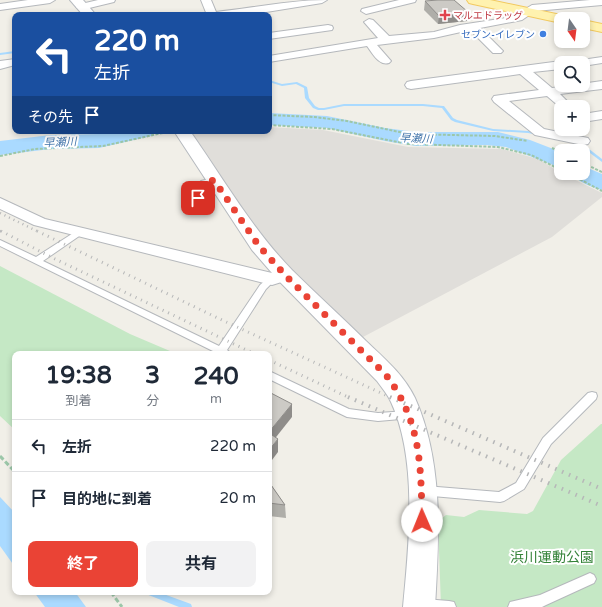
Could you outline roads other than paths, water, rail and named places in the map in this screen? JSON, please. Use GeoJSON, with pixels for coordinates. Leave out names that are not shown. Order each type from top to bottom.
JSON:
{"type":"FeatureCollection","features":[{"type":"Feature","properties":{"kind":"main road"},"geometry":{"type":"LineString","coordinates":[[473,0],[554,18]]}},
{"type":"Feature","properties":{"kind":"main road"},"geometry":{"type":"LineString","coordinates":[[590,25],[602,28]]}},
{"type":"Feature","properties":{"kind":"street"},"geometry":{"type":"LineString","coordinates":[[0,7],[50,0]]}},
{"type":"Feature","properties":{"kind":"street"},"geometry":{"type":"LineString","coordinates":[[82,7],[110,0]]}},
{"type":"Feature","properties":{"kind":"street"},"geometry":{"type":"LineString","coordinates":[[206,0],[212,12]]}},
{"type":"Feature","properties":{"kind":"street"},"geometry":{"type":"LineString","coordinates":[[241,12],[322,0]]}},
{"type":"Feature","properties":{"kind":"street"},"geometry":{"type":"LineString","coordinates":[[366,11],[411,0]]}},
{"type":"Feature","properties":{"kind":"street"},"geometry":{"type":"LineString","coordinates":[[272,59],[386,40],[434,35],[472,26],[507,21],[518,18],[532,8],[570,2],[602,2]]}},
{"type":"Feature","properties":{"kind":"street"},"geometry":{"type":"LineString","coordinates":[[369,22],[386,40]]}},
{"type":"Feature","properties":{"kind":"street"},"geometry":{"type":"LineString","coordinates":[[472,26],[497,51]]}},
{"type":"Feature","properties":{"kind":"street"},"geometry":{"type":"LineString","coordinates":[[272,36],[328,28]]}},
{"type":"Feature","properties":{"kind":"street"},"geometry":{"type":"LineString","coordinates":[[370,43],[385,61]]}},
{"type":"Feature","properties":{"kind":"street"},"geometry":{"type":"LineString","coordinates":[[590,62],[602,60]]}},
{"type":"Feature","properties":{"kind":"street"},"geometry":{"type":"LineString","coordinates":[[0,65],[12,63]]}},
{"type":"Feature","properties":{"kind":"street"},"geometry":{"type":"LineString","coordinates":[[411,85],[554,66]]}},
{"type":"Feature","properties":{"kind":"street"},"geometry":{"type":"LineString","coordinates":[[523,70],[558,100]]}},
{"type":"Feature","properties":{"kind":"street"},"geometry":{"type":"LineString","coordinates":[[583,141],[540,132],[498,98],[602,85]]}},
{"type":"Feature","properties":{"kind":"street"},"geometry":{"type":"LineString","coordinates":[[590,117],[602,115]]}},
{"type":"Feature","properties":{"kind":"street"},"geometry":{"type":"LineString","coordinates":[[184,134],[278,277],[386,375],[402,398],[417,441],[422,491],[423,550],[429,606]]}},
{"type":"Feature","properties":{"kind":"street"},"geometry":{"type":"LineString","coordinates":[[0,202],[40,222],[278,277]]}},
{"type":"Feature","properties":{"kind":"lane"},"geometry":{"type":"LineString","coordinates":[[198,207],[198,190],[204,183],[214,180]]}},
{"type":"Feature","properties":{"kind":"lane"},"geometry":{"type":"LineString","coordinates":[[37,261],[81,232]]}},
{"type":"Feature","properties":{"kind":"lane"},"geometry":{"type":"LineString","coordinates":[[0,243],[222,351]]}},
{"type":"Feature","properties":{"kind":"lane"},"geometry":{"type":"LineString","coordinates":[[225,351],[262,287],[278,277]]}},
{"type":"Feature","properties":{"kind":"lane"},"geometry":{"type":"LineString","coordinates":[[272,376],[347,413],[357,416],[367,418],[409,415]]}},
{"type":"Feature","properties":{"kind":"lane"},"geometry":{"type":"LineString","coordinates":[[422,491],[500,497],[520,486],[547,441],[592,396]]}},
{"type":"Feature","properties":{"kind":"lane"},"geometry":{"type":"LineString","coordinates":[[515,607],[541,601],[590,579]]}},
{"type":"Feature","properties":{"kind":"water"},"geometry":{"type":"Polygon","coordinates":[[[43,138],[39,145],[0,151],[0,145],[43,138]]]}},
{"type":"Feature","properties":{"kind":"water"},"geometry":{"type":"Polygon","coordinates":[[[0,497],[12,510],[12,563],[0,546],[0,497]]]}},
{"type":"Feature","properties":{"kind":"water"},"geometry":{"type":"Polygon","coordinates":[[[36,595],[77,595],[86,607],[45,607],[36,595]]]}},
{"type":"Feature","properties":{"kind":"waterway"},"geometry":{"type":"LineString","coordinates":[[0,54],[12,52]]}},
{"type":"Feature","properties":{"kind":"waterway"},"geometry":{"type":"LineString","coordinates":[[272,82],[282,85],[297,83],[306,88],[307,98],[314,107],[318,109],[344,105],[423,105],[443,107],[452,119],[456,121],[493,130],[538,134]]}},
{"type":"Feature","properties":{"kind":"waterway","name":"早瀬川"},"geometry":{"type":"LineString","coordinates":[[272,119],[327,122],[404,138],[486,138],[506,140],[531,147],[554,158]]}},
{"type":"Feature","properties":{"kind":"waterway","name":"早瀬川"},"geometry":{"type":"LineString","coordinates":[[0,148],[51,142],[99,141],[131,134]]}},
{"type":"Feature","properties":{"kind":"waterway"},"geometry":{"type":"LineString","coordinates":[[576,142],[602,161]]}},
{"type":"Feature","properties":{"kind":"waterway","name":"早瀬川"},"geometry":{"type":"LineString","coordinates":[[590,177],[602,183]]}},
{"type":"Feature","properties":{"kind":"waterway"},"geometry":{"type":"LineString","coordinates":[[157,595],[188,607]]}},
{"type":"Feature","properties":{"kind":"railway"},"geometry":{"type":"LineString","coordinates":[[0,213],[39,232]]}},
{"type":"Feature","properties":{"kind":"railway"},"geometry":{"type":"LineString","coordinates":[[37,231],[224,321],[392,398]]}},
{"type":"Feature","properties":{"kind":"railway"},"geometry":{"type":"LineString","coordinates":[[3,232],[55,259],[249,351]]}},
{"type":"Feature","properties":{"kind":"railway"},"geometry":{"type":"LineString","coordinates":[[272,361],[350,398]]}},
{"type":"Feature","properties":{"kind":"railway"},"geometry":{"type":"LineString","coordinates":[[348,397],[602,506]]}},
{"type":"Feature","properties":{"kind":"railway"},"geometry":{"type":"LineString","coordinates":[[390,397],[602,489]]}},
{"type":"Feature","properties":{"kind":"place","name":"マルエドラッグ"},"geometry":{"type":"Point","coordinates":[445,15]}},
{"type":"Feature","properties":{"kind":"place","name":"セブン-イレブン"},"geometry":{"type":"Point","coordinates":[543,34]}},
{"type":"Feature","properties":{"kind":"park label","name":"浜川運動公園"},"geometry":{"type":"Point","coordinates":[552,557]}}]}
